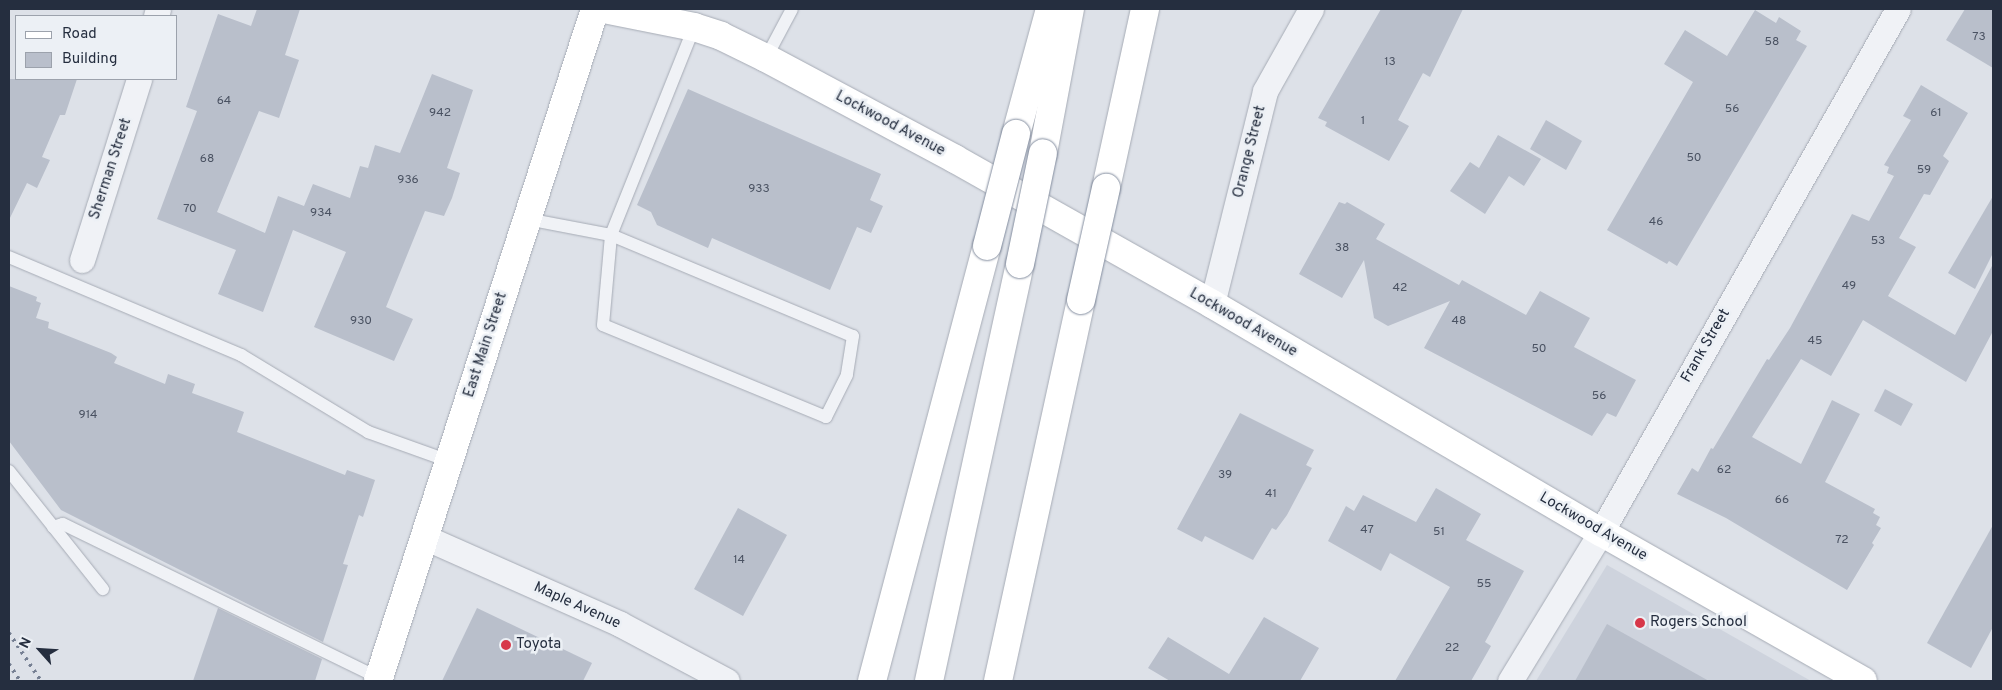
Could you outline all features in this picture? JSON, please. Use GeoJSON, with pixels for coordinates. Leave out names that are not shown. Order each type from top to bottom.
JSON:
{"type":"FeatureCollection","features":[{"type":"Feature","properties":{"kind":"main road","name":"East Main Street"},"geometry":{"type":"LineString","coordinates":[[378,680],[595,9]]}},
{"type":"Feature","properties":{"kind":"main road","name":"Lockwood Avenue"},"geometry":{"type":"LineString","coordinates":[[604,9],[694,27],[720,36],[766,58],[955,159],[1212,304],[1600,532],[1863,681]]}},
{"type":"Feature","properties":{"kind":"main road"},"geometry":{"type":"LineString","coordinates":[[872,681],[1050,9]]}},
{"type":"Feature","properties":{"kind":"main road"},"geometry":{"type":"LineString","coordinates":[[929,681],[1044,152],[1070,9]]}},
{"type":"Feature","properties":{"kind":"main road"},"geometry":{"type":"LineString","coordinates":[[998,681],[1144,9]]}},
{"type":"Feature","properties":{"kind":"street","name":"Orange Street"},"geometry":{"type":"LineString","coordinates":[[1212,304],[1265,91],[1311,9]]}},
{"type":"Feature","properties":{"kind":"street","name":"Frank Street"},"geometry":{"type":"LineString","coordinates":[[1510,681],[1600,532],[1898,9]]}},
{"type":"Feature","properties":{"kind":"street","name":"Sherman Street"},"geometry":{"type":"LineString","coordinates":[[82,260],[139,80]]}},
{"type":"Feature","properties":{"kind":"street","name":"Maple Avenue"},"geometry":{"type":"LineString","coordinates":[[424,537],[620,624],[718,678]]}},
{"type":"Feature","properties":{"kind":"lane"},"geometry":{"type":"LineString","coordinates":[[766,58],[792,9]]}},
{"type":"Feature","properties":{"kind":"lane"},"geometry":{"type":"LineString","coordinates":[[527,219],[611,235],[853,336],[847,375],[826,418],[603,325],[611,235],[694,27]]}},
{"type":"Feature","properties":{"kind":"lane"},"geometry":{"type":"LineString","coordinates":[[9,257],[241,355],[368,432],[449,461]]}},
{"type":"Feature","properties":{"kind":"lane"},"geometry":{"type":"LineString","coordinates":[[9,471],[103,589]]}},
{"type":"Feature","properties":{"kind":"lane"},"geometry":{"type":"LineString","coordinates":[[53,527],[63,524],[378,680]]}},
{"type":"Feature","properties":{"kind":"shaded area","name":"Rogers School"},"geometry":{"type":"Polygon","coordinates":[[[1607,565],[1811,681],[1536,681],[1607,565]]]}},
{"type":"Feature","properties":{"kind":"building"},"geometry":{"type":"Polygon","coordinates":[[[257,9],[300,9],[285,55],[299,60],[279,118],[259,111],[217,212],[265,233],[278,196],[304,206],[313,184],[350,198],[360,166],[368,168],[375,145],[400,153],[432,74],[473,90],[447,168],[460,173],[452,198],[444,216],[425,211],[386,307],[413,319],[394,361],[314,327],[346,252],[293,230],[263,312],[218,294],[236,250],[157,219],[197,111],[186,107],[218,14],[251,26],[257,9]]]}},
{"type":"Feature","properties":{"kind":"building"},"geometry":{"type":"Polygon","coordinates":[[[1381,9],[1463,9],[1430,77],[1423,73],[1398,120],[1409,126],[1389,161],[1325,126],[1327,122],[1318,118],[1381,9]]]}},
{"type":"Feature","properties":{"kind":"building"},"geometry":{"type":"Polygon","coordinates":[[[1965,9],[1993,9],[1993,68],[1946,40],[1965,9]]]}},
{"type":"Feature","properties":{"kind":"building"},"geometry":{"type":"Polygon","coordinates":[[[1755,10],[1776,23],[1779,17],[1801,31],[1796,40],[1807,46],[1677,266],[1669,261],[1667,264],[1607,230],[1693,82],[1664,64],[1685,30],[1727,56],[1755,10]]]}},
{"type":"Feature","properties":{"kind":"building"},"geometry":{"type":"Polygon","coordinates":[[[9,79],[77,80],[65,115],[60,115],[42,157],[50,160],[37,188],[27,183],[9,220],[9,79]]]}},
{"type":"Feature","properties":{"kind":"building"},"geometry":{"type":"Polygon","coordinates":[[[1921,85],[1968,113],[1943,156],[1949,161],[1930,195],[1924,194],[1899,238],[1916,247],[1888,296],[1955,335],[1993,264],[1993,331],[1966,382],[1863,320],[1831,376],[1801,359],[1752,437],[1801,464],[1832,400],[1860,414],[1825,482],[1875,509],[1873,513],[1880,517],[1876,525],[1881,528],[1872,543],[1874,545],[1847,590],[1726,518],[1677,494],[1692,468],[1698,472],[1767,359],[1769,360],[1790,328],[1852,214],[1869,221],[1894,176],[1887,173],[1889,167],[1884,165],[1911,120],[1903,116],[1921,85]]]}},
{"type":"Feature","properties":{"kind":"building"},"geometry":{"type":"Polygon","coordinates":[[[688,89],[881,174],[870,200],[883,206],[871,233],[857,227],[830,290],[712,238],[708,248],[657,225],[651,212],[637,205],[688,89]]]}},
{"type":"Feature","properties":{"kind":"building"},"geometry":{"type":"Polygon","coordinates":[[[1546,120],[1582,141],[1566,170],[1530,149],[1546,120]]]}},
{"type":"Feature","properties":{"kind":"building"},"geometry":{"type":"Polygon","coordinates":[[[1498,135],[1541,159],[1524,186],[1509,176],[1485,214],[1450,191],[1470,162],[1479,168],[1498,135]]]}},
{"type":"Feature","properties":{"kind":"building"},"geometry":{"type":"Polygon","coordinates":[[[1993,196],[1993,253],[1975,289],[1948,273],[1993,196]]]}},
{"type":"Feature","properties":{"kind":"building"},"geometry":{"type":"Polygon","coordinates":[[[1339,202],[1345,204],[1347,202],[1385,224],[1376,239],[1459,285],[1462,280],[1526,315],[1540,291],[1590,318],[1574,347],[1636,380],[1616,417],[1607,413],[1592,436],[1424,348],[1450,301],[1388,326],[1374,318],[1364,260],[1342,298],[1299,274],[1339,202]]]}},
{"type":"Feature","properties":{"kind":"building"},"geometry":{"type":"Polygon","coordinates":[[[9,286],[37,297],[36,301],[41,303],[36,318],[49,322],[48,328],[111,353],[117,357],[114,363],[165,384],[168,374],[195,384],[192,393],[244,412],[237,432],[345,475],[347,470],[375,480],[363,517],[359,515],[343,564],[348,565],[323,642],[61,510],[9,441],[9,286]]]}},
{"type":"Feature","properties":{"kind":"building"},"geometry":{"type":"Polygon","coordinates":[[[1885,389],[1913,404],[1901,426],[1874,411],[1885,389]]]}},
{"type":"Feature","properties":{"kind":"building"},"geometry":{"type":"Polygon","coordinates":[[[1240,413],[1314,450],[1306,465],[1312,468],[1287,515],[1276,530],[1272,528],[1253,560],[1205,536],[1202,542],[1177,529],[1240,413]]]}},
{"type":"Feature","properties":{"kind":"building"},"geometry":{"type":"Polygon","coordinates":[[[1436,488],[1481,514],[1466,540],[1524,571],[1485,642],[1491,646],[1471,681],[1395,681],[1450,587],[1390,553],[1381,571],[1328,541],[1346,506],[1354,511],[1363,495],[1416,522],[1436,488]]]}},
{"type":"Feature","properties":{"kind":"building"},"geometry":{"type":"Polygon","coordinates":[[[738,508],[787,535],[743,616],[694,589],[738,508]]]}},
{"type":"Feature","properties":{"kind":"building"},"geometry":{"type":"Polygon","coordinates":[[[1993,525],[1993,627],[1971,668],[1927,643],[1993,525]]]}},
{"type":"Feature","properties":{"kind":"building"},"geometry":{"type":"Polygon","coordinates":[[[218,608],[322,659],[315,681],[193,681],[218,608]]]}},
{"type":"Feature","properties":{"kind":"building","name":"Toyota"},"geometry":{"type":"Polygon","coordinates":[[[477,608],[592,663],[583,681],[442,681],[477,608]]]}},
{"type":"Feature","properties":{"kind":"building"},"geometry":{"type":"Polygon","coordinates":[[[1264,617],[1319,648],[1300,681],[1170,681],[1148,668],[1168,637],[1229,674],[1264,617]]]}},
{"type":"Feature","properties":{"kind":"building"},"geometry":{"type":"Polygon","coordinates":[[[1607,624],[1709,681],[1575,681],[1607,624]]]}},
{"type":"Feature","properties":{"kind":"railway"},"geometry":{"type":"LineString","coordinates":[[9,633],[41,681]]}},
{"type":"Feature","properties":{"kind":"railway"},"geometry":{"type":"LineString","coordinates":[[9,664],[20,681]]}},
{"type":"Feature","properties":{"kind":"place","name":"Rogers School"},"geometry":{"type":"Point","coordinates":[1640,623]}},
{"type":"Feature","properties":{"kind":"place","name":"Toyota"},"geometry":{"type":"Point","coordinates":[506,645]}}]}
